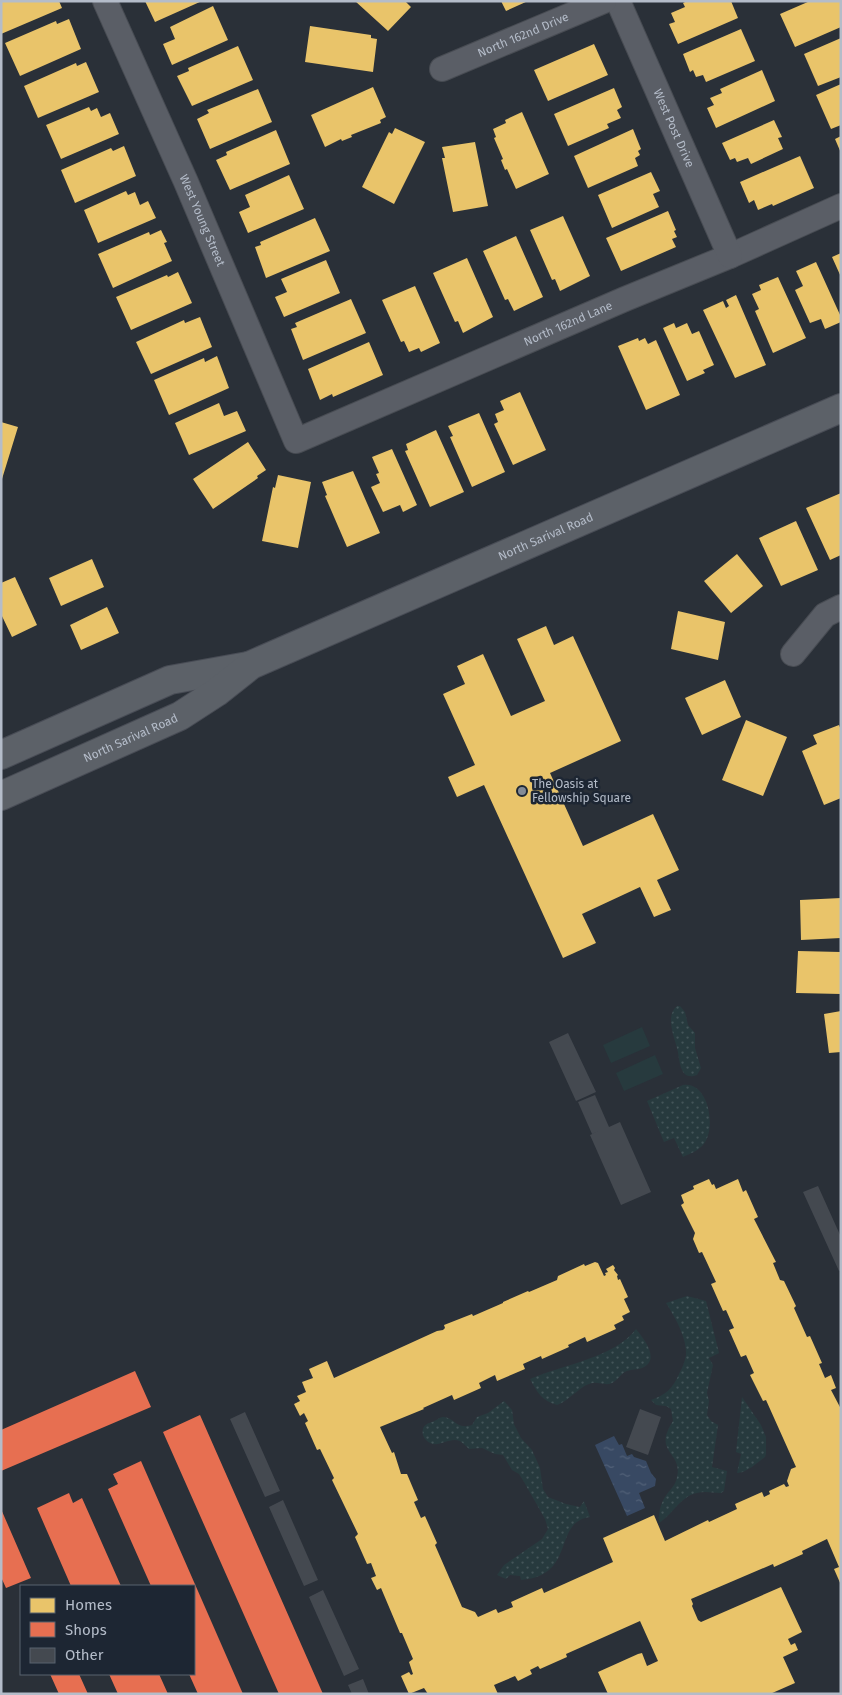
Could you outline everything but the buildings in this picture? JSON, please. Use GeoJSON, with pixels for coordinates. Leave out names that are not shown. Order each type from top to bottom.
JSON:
{"type":"FeatureCollection","features":[{"type":"Feature","properties":{"kind":"main road","name":"North Sarival Road"},"geometry":{"type":"LineString","coordinates":[[1,796],[180,716],[252,666],[841,408]]}},
{"type":"Feature","properties":{"kind":"main road","name":"North Sarival Road"},"geometry":{"type":"LineString","coordinates":[[1,755],[170,680],[252,666]]}},
{"type":"Feature","properties":{"kind":"street","name":"West Young Street"},"geometry":{"type":"LineString","coordinates":[[105,1],[186,182],[296,441]]}},
{"type":"Feature","properties":{"kind":"street","name":"North 162nd Drive"},"geometry":{"type":"LineString","coordinates":[[442,69],[604,1]]}},
{"type":"Feature","properties":{"kind":"street","name":"West Post Drive"},"geometry":{"type":"LineString","coordinates":[[618,1],[730,256]]}},
{"type":"Feature","properties":{"kind":"street","name":"North 162nd Lane"},"geometry":{"type":"LineString","coordinates":[[296,441],[730,256],[841,206]]}},
{"type":"Feature","properties":{"kind":"street"},"geometry":{"type":"LineString","coordinates":[[793,654],[825,616],[841,607]]}},
{"type":"Feature","properties":{"kind":"green space"},"geometry":{"type":"Polygon","coordinates":[[[680,1006],[685,1012],[688,1025],[695,1033],[695,1048],[701,1068],[697,1075],[687,1075],[681,1068],[671,1021],[673,1010],[680,1006]]]}},
{"type":"Feature","properties":{"kind":"green space"},"geometry":{"type":"Polygon","coordinates":[[[642,1027],[650,1046],[611,1063],[603,1045],[642,1027]]]}},
{"type":"Feature","properties":{"kind":"green space"},"geometry":{"type":"Polygon","coordinates":[[[655,1055],[663,1074],[624,1091],[616,1073],[655,1055]]]}},
{"type":"Feature","properties":{"kind":"green space"},"geometry":{"type":"Polygon","coordinates":[[[683,1085],[692,1086],[699,1090],[708,1108],[710,1118],[707,1138],[703,1145],[696,1151],[683,1157],[674,1138],[664,1142],[647,1101],[683,1085]]]}},
{"type":"Feature","properties":{"kind":"green space"},"geometry":{"type":"Polygon","coordinates":[[[687,1296],[706,1301],[719,1353],[709,1358],[713,1365],[707,1393],[709,1401],[707,1415],[711,1421],[718,1425],[712,1467],[727,1471],[724,1491],[721,1493],[703,1492],[691,1495],[659,1523],[662,1504],[676,1482],[678,1468],[666,1440],[667,1432],[673,1421],[671,1409],[666,1406],[656,1405],[651,1400],[661,1396],[671,1387],[684,1363],[686,1355],[685,1342],[677,1321],[666,1303],[687,1296]]]}},
{"type":"Feature","properties":{"kind":"green space"},"geometry":{"type":"Polygon","coordinates":[[[636,1329],[649,1349],[650,1360],[642,1368],[625,1372],[612,1383],[588,1384],[557,1405],[547,1401],[540,1395],[530,1379],[616,1347],[636,1329]]]}},
{"type":"Feature","properties":{"kind":"green space"},"geometry":{"type":"Polygon","coordinates":[[[742,1397],[761,1425],[766,1437],[766,1454],[765,1457],[752,1467],[737,1473],[741,1454],[736,1452],[742,1397]]]}},
{"type":"Feature","properties":{"kind":"green space"},"geometry":{"type":"Polygon","coordinates":[[[504,1401],[512,1410],[514,1424],[521,1438],[532,1450],[540,1468],[543,1489],[548,1497],[580,1507],[584,1501],[590,1517],[578,1521],[571,1528],[557,1560],[550,1569],[538,1576],[521,1580],[520,1576],[510,1575],[506,1579],[497,1575],[504,1565],[542,1539],[548,1529],[545,1519],[519,1474],[512,1470],[503,1455],[495,1454],[482,1448],[469,1449],[456,1440],[434,1444],[430,1443],[423,1436],[425,1425],[442,1417],[462,1426],[472,1425],[477,1417],[488,1413],[504,1401]]]}},
{"type":"Feature","properties":{"kind":"water"},"geometry":{"type":"Polygon","coordinates":[[[614,1436],[619,1445],[622,1444],[627,1456],[632,1454],[634,1457],[646,1461],[656,1479],[655,1486],[639,1493],[645,1508],[627,1516],[595,1445],[614,1436]]]}},
{"type":"Feature","properties":{"kind":"place","name":"The Oasis at Fellowship Square"},"geometry":{"type":"Point","coordinates":[522,791]}}]}
